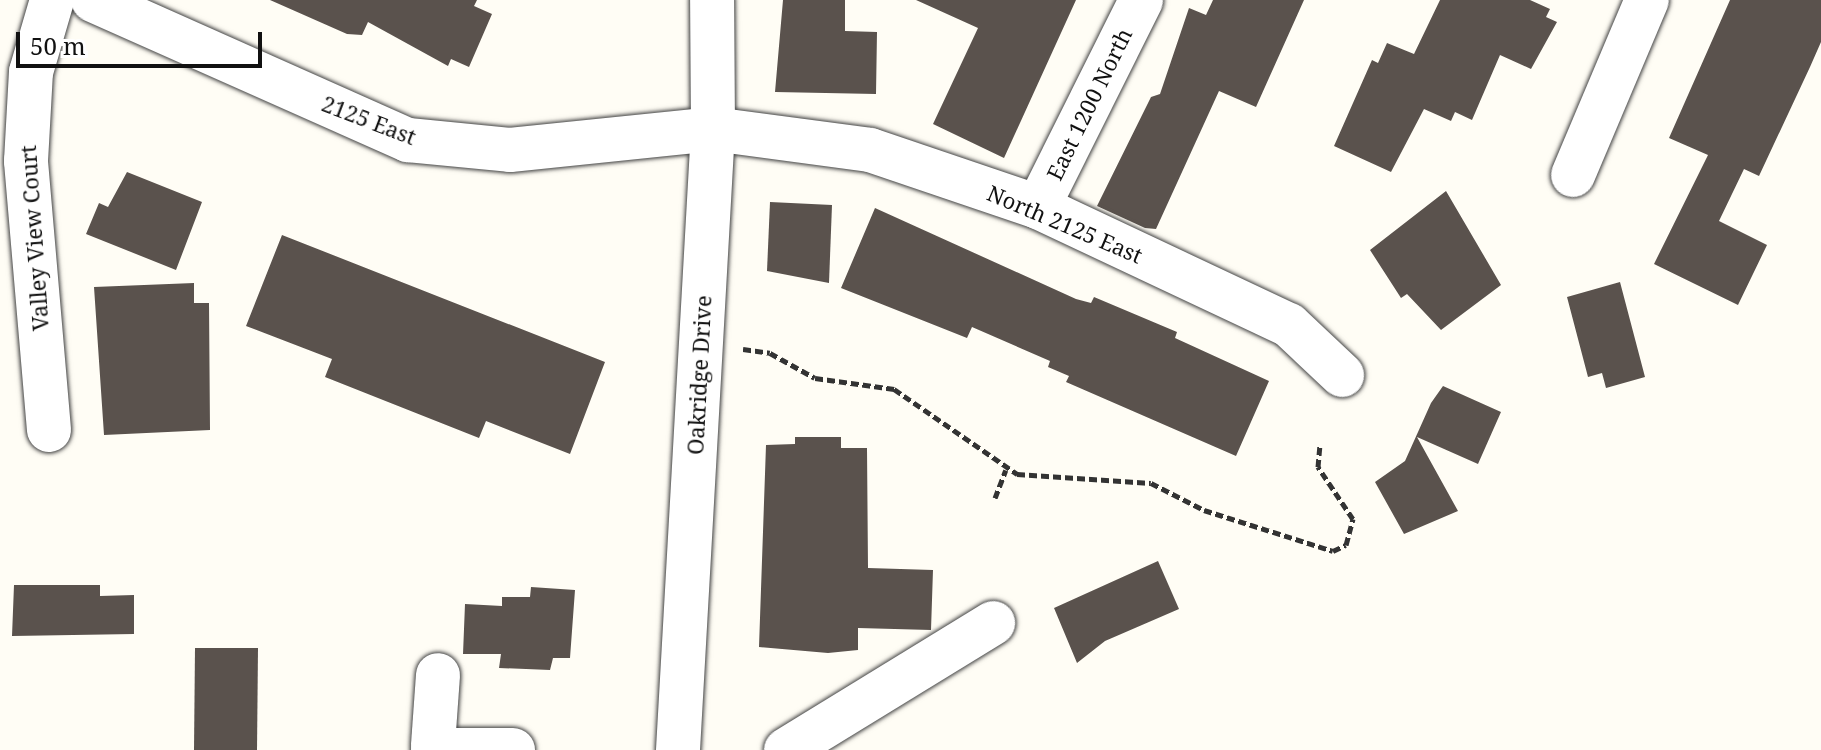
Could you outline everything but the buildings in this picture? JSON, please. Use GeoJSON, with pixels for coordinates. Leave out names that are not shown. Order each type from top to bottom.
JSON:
{"type":"FeatureCollection","features":[{"type":"Feature","properties":{"kind":"street","name":"Valley View Court"},"geometry":{"type":"LineString","coordinates":[[49,430],[26,161],[31,72],[52,0]]}},
{"type":"Feature","properties":{"kind":"street","name":"2125 East"},"geometry":{"type":"LineString","coordinates":[[93,0],[408,140],[510,150],[713,129]]}},
{"type":"Feature","properties":{"kind":"street","name":"Oakridge Drive"},"geometry":{"type":"LineString","coordinates":[[678,750],[713,129],[712,0]]}},
{"type":"Feature","properties":{"kind":"street","name":"East 1200 North"},"geometry":{"type":"LineString","coordinates":[[1038,207],[1141,0]]}},
{"type":"Feature","properties":{"kind":"street"},"geometry":{"type":"LineString","coordinates":[[1573,175],[1647,0]]}},
{"type":"Feature","properties":{"kind":"street","name":"North 2125 East"},"geometry":{"type":"LineString","coordinates":[[713,129],[870,150],[1038,207],[1289,325],[1342,375]]}},
{"type":"Feature","properties":{"kind":"street"},"geometry":{"type":"LineString","coordinates":[[786,750],[993,623]]}},
{"type":"Feature","properties":{"kind":"street"},"geometry":{"type":"LineString","coordinates":[[438,675],[433,747],[513,750]]}},
{"type":"Feature","properties":{"kind":"path"},"geometry":{"type":"LineString","coordinates":[[743,349],[770,353],[815,378],[894,389],[1006,470],[1035,479],[1151,483],[1204,510],[1333,551],[1346,545],[1353,519],[1318,467],[1320,446]]}},
{"type":"Feature","properties":{"kind":"path"},"geometry":{"type":"LineString","coordinates":[[995,498],[1006,470]]}}]}
